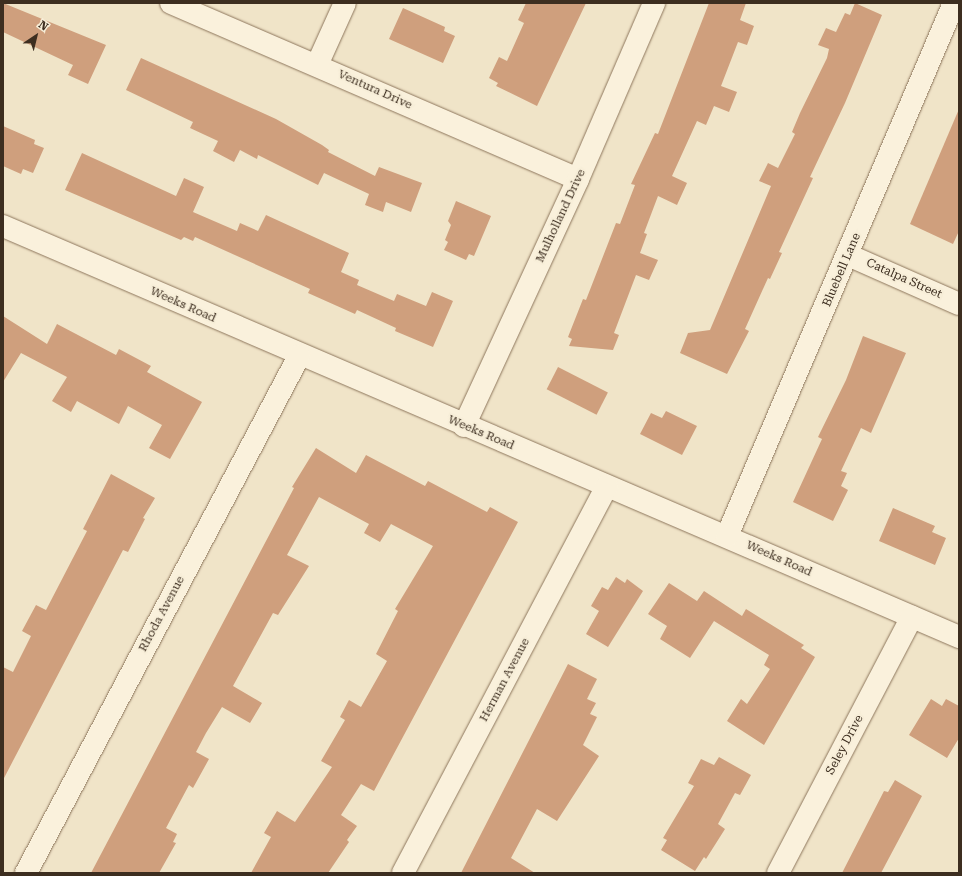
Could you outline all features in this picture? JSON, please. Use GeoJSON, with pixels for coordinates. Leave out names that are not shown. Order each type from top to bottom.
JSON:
{"type":"FeatureCollection","features":[{"type":"Feature","properties":{"kind":"street","name":"Ventura Drive"},"geometry":{"type":"LineString","coordinates":[[171,3],[578,179]]}},
{"type":"Feature","properties":{"kind":"street"},"geometry":{"type":"LineString","coordinates":[[317,65],[345,3]]}},
{"type":"Feature","properties":{"kind":"street","name":"Mulholland Drive"},"geometry":{"type":"LineString","coordinates":[[464,426],[578,179],[654,3]]}},
{"type":"Feature","properties":{"kind":"street","name":"Bluebell Lane"},"geometry":{"type":"LineString","coordinates":[[727,536],[848,255],[954,3]]}},
{"type":"Feature","properties":{"kind":"street","name":"Weeks Road"},"geometry":{"type":"LineString","coordinates":[[3,226],[299,356],[727,536],[959,637]]}},
{"type":"Feature","properties":{"kind":"street","name":"Catalpa Street"},"geometry":{"type":"LineString","coordinates":[[848,255],[959,304]]}},
{"type":"Feature","properties":{"kind":"street","name":"Rhoda Avenue"},"geometry":{"type":"LineString","coordinates":[[26,873],[299,356]]}},
{"type":"Feature","properties":{"kind":"street","name":"Herman Avenue"},"geometry":{"type":"LineString","coordinates":[[403,873],[607,486]]}},
{"type":"Feature","properties":{"kind":"street","name":"Seley Drive"},"geometry":{"type":"LineString","coordinates":[[778,873],[912,617]]}},
{"type":"Feature","properties":{"kind":"building"},"geometry":{"type":"Polygon","coordinates":[[[3,3],[106,45],[88,84],[68,75],[73,65],[3,32],[3,3]]]}},
{"type":"Feature","properties":{"kind":"building"},"geometry":{"type":"Polygon","coordinates":[[[526,3],[586,3],[537,106],[496,86],[498,83],[489,78],[499,57],[507,61],[524,23],[518,20],[526,3]]]}},
{"type":"Feature","properties":{"kind":"building"},"geometry":{"type":"Polygon","coordinates":[[[709,3],[746,3],[740,20],[754,26],[747,45],[738,42],[721,86],[737,92],[729,112],[714,106],[706,125],[697,121],[672,176],[687,183],[677,205],[658,196],[644,233],[647,234],[640,253],[658,260],[649,280],[636,275],[614,333],[619,335],[613,350],[569,346],[572,339],[568,337],[583,299],[586,300],[616,223],[620,224],[635,185],[631,184],[655,133],[658,134],[709,3]]]}},
{"type":"Feature","properties":{"kind":"building"},"geometry":{"type":"Polygon","coordinates":[[[855,3],[882,15],[845,103],[810,177],[813,178],[779,252],[782,253],[770,279],[768,278],[745,329],[749,331],[727,374],[680,353],[688,333],[710,330],[771,186],[759,181],[768,163],[778,168],[795,134],[792,132],[800,113],[827,58],[829,49],[818,45],[826,28],[836,32],[845,13],[850,15],[855,3]]]}},
{"type":"Feature","properties":{"kind":"building"},"geometry":{"type":"Polygon","coordinates":[[[403,8],[445,27],[444,31],[455,36],[443,63],[389,39],[403,8]]]}},
{"type":"Feature","properties":{"kind":"building"},"geometry":{"type":"Polygon","coordinates":[[[141,58],[276,119],[322,145],[329,150],[328,152],[375,176],[379,167],[422,183],[411,212],[386,202],[383,212],[365,205],[369,194],[324,173],[318,185],[258,155],[257,159],[240,150],[234,162],[213,151],[218,141],[190,128],[193,122],[126,90],[141,58]]]}},
{"type":"Feature","properties":{"kind":"building"},"geometry":{"type":"Polygon","coordinates":[[[959,109],[959,231],[953,244],[910,224],[959,109]]]}},
{"type":"Feature","properties":{"kind":"building"},"geometry":{"type":"Polygon","coordinates":[[[3,126],[35,140],[34,144],[44,148],[33,173],[23,169],[21,174],[3,166],[3,126]]]}},
{"type":"Feature","properties":{"kind":"building"},"geometry":{"type":"Polygon","coordinates":[[[82,153],[176,196],[184,178],[204,187],[193,212],[237,231],[240,223],[258,231],[266,215],[349,253],[341,272],[359,280],[357,285],[394,301],[397,294],[426,306],[432,292],[453,301],[433,347],[395,331],[396,328],[357,310],[355,314],[308,293],[310,289],[195,237],[193,241],[184,237],[181,240],[65,190],[82,153]]]}},
{"type":"Feature","properties":{"kind":"building"},"geometry":{"type":"Polygon","coordinates":[[[456,201],[491,216],[474,256],[469,254],[466,260],[444,250],[448,242],[445,240],[451,225],[448,221],[456,201]]]}},
{"type":"Feature","properties":{"kind":"building"},"geometry":{"type":"Polygon","coordinates":[[[3,316],[47,344],[57,324],[116,355],[119,349],[151,366],[147,372],[202,402],[170,459],[149,448],[162,425],[128,406],[119,424],[77,401],[71,412],[52,401],[67,377],[21,353],[3,382],[3,316]]]}},
{"type":"Feature","properties":{"kind":"building"},"geometry":{"type":"Polygon","coordinates":[[[863,336],[906,353],[871,433],[861,428],[841,471],[847,473],[841,486],[848,490],[833,521],[793,502],[822,439],[818,437],[846,380],[863,336]]]}},
{"type":"Feature","properties":{"kind":"building"},"geometry":{"type":"Polygon","coordinates":[[[558,367],[608,392],[597,415],[547,389],[558,367]]]}},
{"type":"Feature","properties":{"kind":"building"},"geometry":{"type":"Polygon","coordinates":[[[666,411],[697,426],[682,455],[640,434],[651,413],[662,418],[666,411]]]}},
{"type":"Feature","properties":{"kind":"building"},"geometry":{"type":"Polygon","coordinates":[[[316,448],[356,473],[366,455],[425,486],[428,481],[487,512],[490,507],[518,522],[374,791],[361,784],[341,815],[357,826],[347,840],[349,842],[328,873],[251,873],[271,837],[264,833],[277,811],[295,822],[332,767],[321,761],[345,720],[340,717],[349,700],[361,707],[387,661],[376,654],[398,611],[395,609],[433,546],[391,524],[380,542],[364,533],[369,524],[319,497],[287,555],[309,566],[278,615],[273,613],[233,686],[262,703],[250,723],[222,707],[206,733],[196,752],[209,759],[193,788],[189,785],[166,828],[177,834],[173,842],[176,843],[159,873],[91,873],[294,488],[292,487],[316,448]]]}},
{"type":"Feature","properties":{"kind":"building"},"geometry":{"type":"Polygon","coordinates":[[[111,474],[155,498],[143,518],[145,519],[128,552],[123,550],[3,780],[3,667],[13,672],[31,636],[22,631],[36,605],[46,610],[87,531],[83,529],[111,474]]]}},
{"type":"Feature","properties":{"kind":"building"},"geometry":{"type":"Polygon","coordinates":[[[893,508],[935,526],[932,532],[946,538],[935,565],[879,541],[893,508]]]}},
{"type":"Feature","properties":{"kind":"building"},"geometry":{"type":"Polygon","coordinates":[[[616,577],[625,583],[627,579],[643,591],[608,647],[586,634],[599,611],[591,606],[602,587],[608,590],[616,577]]]}},
{"type":"Feature","properties":{"kind":"building"},"geometry":{"type":"Polygon","coordinates":[[[669,583],[697,601],[704,591],[742,616],[746,609],[804,645],[801,648],[815,657],[764,745],[727,721],[741,699],[747,704],[770,669],[764,665],[769,655],[714,621],[690,658],[660,639],[667,626],[648,614],[669,583]]]}},
{"type":"Feature","properties":{"kind":"building"},"geometry":{"type":"Polygon","coordinates":[[[568,664],[597,679],[587,699],[596,703],[590,714],[597,717],[583,745],[599,756],[557,821],[537,809],[511,858],[535,873],[461,873],[568,664]]]}},
{"type":"Feature","properties":{"kind":"building"},"geometry":{"type":"Polygon","coordinates":[[[931,699],[942,706],[946,699],[959,706],[959,738],[947,758],[909,735],[931,699]]]}},
{"type":"Feature","properties":{"kind":"building"},"geometry":{"type":"Polygon","coordinates":[[[719,757],[751,775],[740,795],[735,793],[718,824],[725,829],[706,859],[704,857],[695,871],[661,850],[667,840],[663,838],[694,786],[688,783],[701,759],[714,765],[719,757]]]}},
{"type":"Feature","properties":{"kind":"building"},"geometry":{"type":"Polygon","coordinates":[[[895,780],[922,796],[881,873],[842,873],[884,791],[888,792],[895,780]]]}}]}
